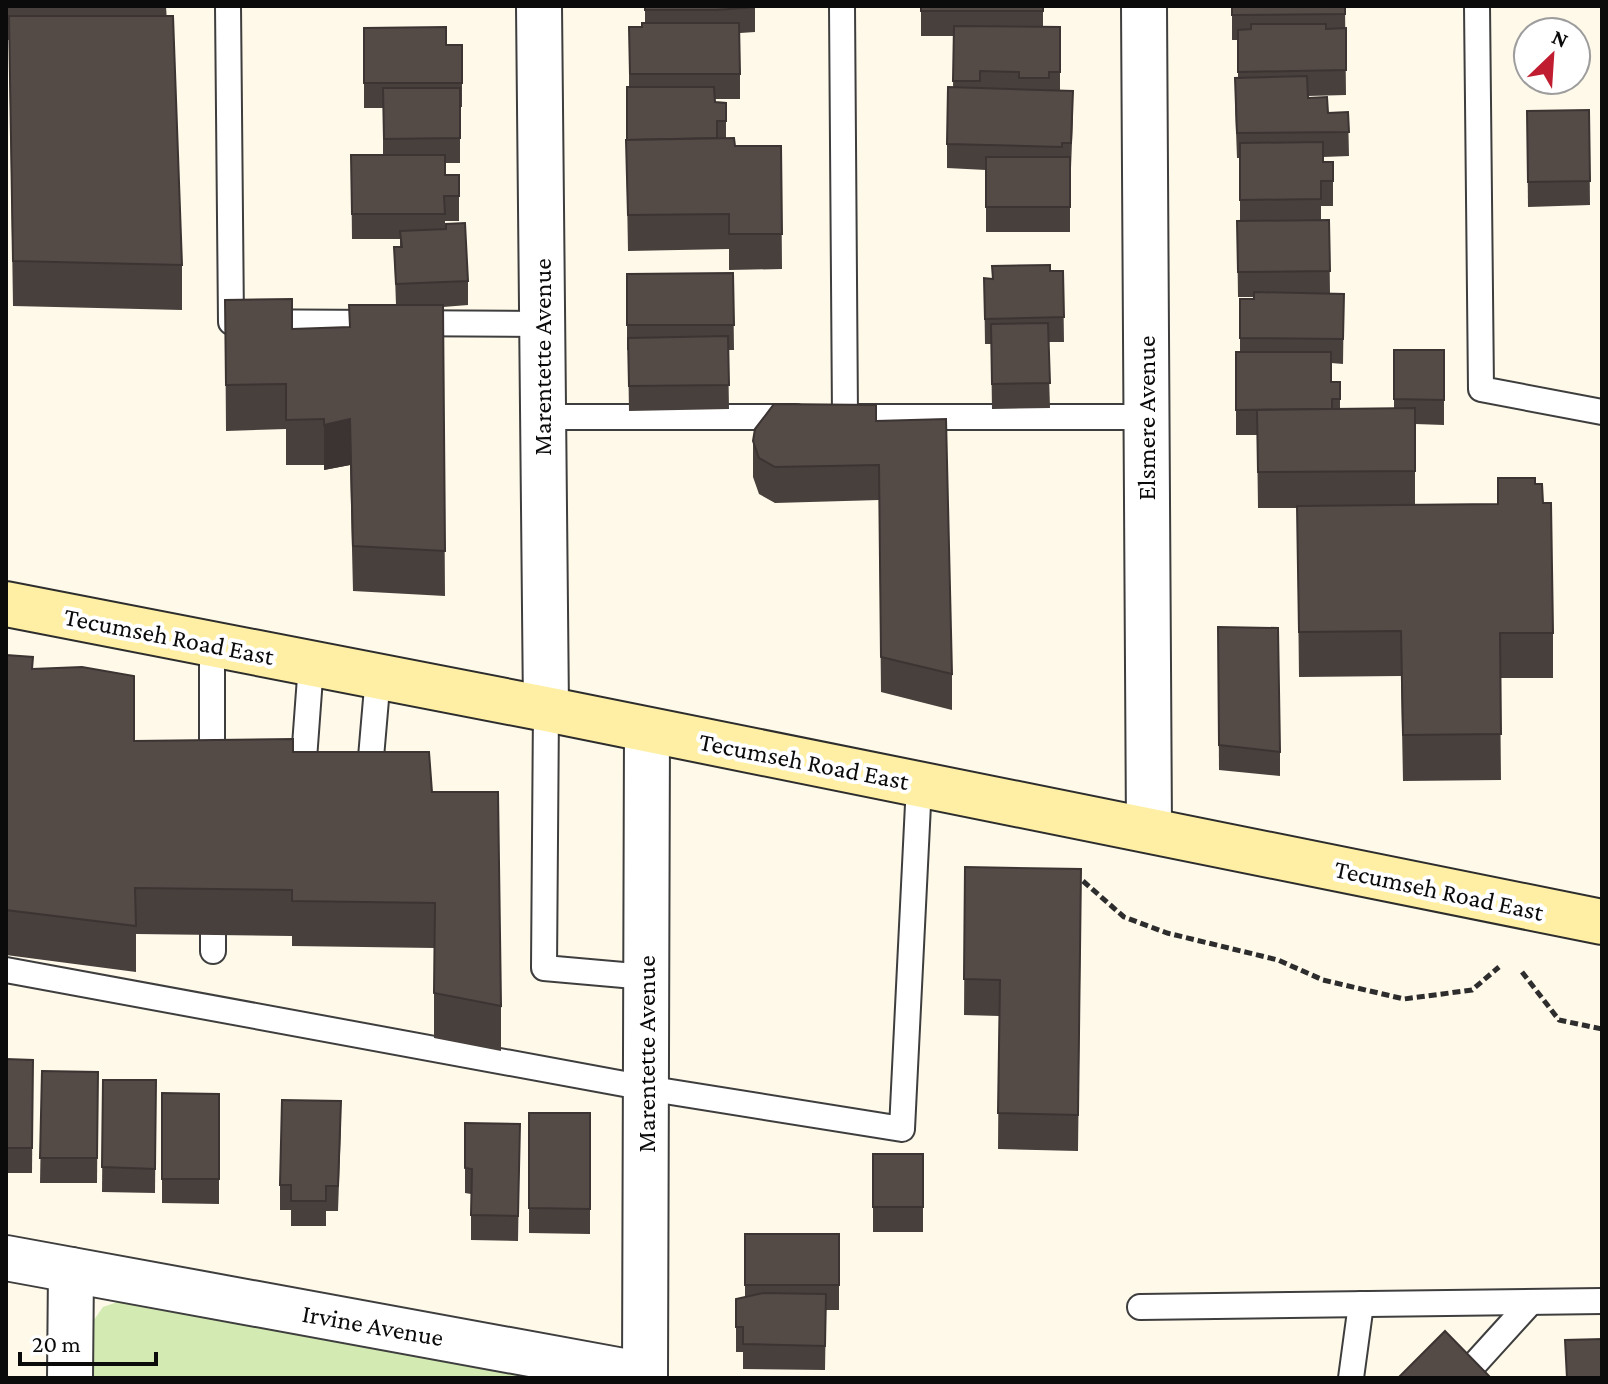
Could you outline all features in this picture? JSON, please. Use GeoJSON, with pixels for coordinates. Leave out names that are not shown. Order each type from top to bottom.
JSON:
{"type":"FeatureCollection","features":[{"type":"Feature","properties":{"kind":"main road","name":"Tecumseh Road East"},"geometry":{"type":"LineString","coordinates":[[6,604],[546,709],[1602,922]]}},
{"type":"Feature","properties":{"kind":"street","name":"Marentette Avenue"},"geometry":{"type":"LineString","coordinates":[[539,6],[546,709]]}},
{"type":"Feature","properties":{"kind":"street","name":"Elsmere Avenue"},"geometry":{"type":"LineString","coordinates":[[1144,6],[1149,830]]}},
{"type":"Feature","properties":{"kind":"street","name":"Marentette Avenue"},"geometry":{"type":"LineString","coordinates":[[645,1377],[647,730]]}},
{"type":"Feature","properties":{"kind":"street","name":"Irvine Avenue"},"geometry":{"type":"LineString","coordinates":[[6,1258],[645,1377]]}},
{"type":"Feature","properties":{"kind":"street"},"geometry":{"type":"LineString","coordinates":[[70,1378],[71,1270]]}},
{"type":"Feature","properties":{"kind":"lane"},"geometry":{"type":"LineString","coordinates":[[228,6],[231,322],[542,324]]}},
{"type":"Feature","properties":{"kind":"lane"},"geometry":{"type":"LineString","coordinates":[[829,417],[842,6]]}},
{"type":"Feature","properties":{"kind":"lane"},"geometry":{"type":"LineString","coordinates":[[1477,6],[1481,389],[1602,412]]}},
{"type":"Feature","properties":{"kind":"lane"},"geometry":{"type":"LineString","coordinates":[[543,417],[1146,417]]}},
{"type":"Feature","properties":{"kind":"lane"},"geometry":{"type":"LineString","coordinates":[[212,644],[212,792]]}},
{"type":"Feature","properties":{"kind":"lane"},"geometry":{"type":"LineString","coordinates":[[304,759],[311,664]]}},
{"type":"Feature","properties":{"kind":"lane"},"geometry":{"type":"LineString","coordinates":[[370,769],[378,676]]}},
{"type":"Feature","properties":{"kind":"lane"},"geometry":{"type":"LineString","coordinates":[[546,709],[544,968],[646,977]]}},
{"type":"Feature","properties":{"kind":"lane"},"geometry":{"type":"LineString","coordinates":[[6,970],[646,1088],[902,1129],[919,784]]}},
{"type":"Feature","properties":{"kind":"lane"},"geometry":{"type":"LineString","coordinates":[[213,887],[213,951]]}},
{"type":"Feature","properties":{"kind":"lane"},"geometry":{"type":"LineString","coordinates":[[1140,1307],[1602,1301]]}},
{"type":"Feature","properties":{"kind":"lane"},"geometry":{"type":"LineString","coordinates":[[1462,1378],[1531,1302]]}},
{"type":"Feature","properties":{"kind":"lane"},"geometry":{"type":"LineString","coordinates":[[1351,1378],[1361,1304]]}},
{"type":"Feature","properties":{"kind":"path"},"geometry":{"type":"LineString","coordinates":[[1083,881],[1124,917],[1167,933],[1278,960],[1323,980],[1404,999],[1472,990],[1499,967]]}},
{"type":"Feature","properties":{"kind":"path"},"geometry":{"type":"LineString","coordinates":[[1522,972],[1559,1020],[1602,1029]]}},
{"type":"Feature","properties":{"kind":"green space"},"geometry":{"type":"Polygon","coordinates":[[[129,1298],[529,1378],[90,1378],[91,1324],[103,1307],[129,1298]]]}},
{"type":"Feature","properties":{"kind":"building"},"geometry":{"type":"Polygon","coordinates":[[[645,6],[755,6],[755,7],[645,10],[645,6]]]}},
{"type":"Feature","properties":{"kind":"building"},"geometry":{"type":"Polygon","coordinates":[[[921,6],[1043,6],[1043,11],[921,11],[921,6]]]}},
{"type":"Feature","properties":{"kind":"building"},"geometry":{"type":"Polygon","coordinates":[[[1232,6],[1345,6],[1345,14],[1232,15],[1232,6]]]}},
{"type":"Feature","properties":{"kind":"building"},"geometry":{"type":"Polygon","coordinates":[[[9,16],[173,16],[182,265],[13,261],[9,16]]]}},
{"type":"Feature","properties":{"kind":"building"},"geometry":{"type":"Polygon","coordinates":[[[642,23],[739,23],[740,74],[630,74],[629,27],[642,27],[642,23]]]}},
{"type":"Feature","properties":{"kind":"building"},"geometry":{"type":"Polygon","coordinates":[[[1251,24],[1326,24],[1326,29],[1346,28],[1346,70],[1238,72],[1238,30],[1251,29],[1251,24]]]}},
{"type":"Feature","properties":{"kind":"building"},"geometry":{"type":"Polygon","coordinates":[[[954,26],[1060,27],[1060,72],[1049,72],[1049,78],[1019,78],[1019,72],[980,71],[980,81],[953,81],[954,26]]]}},
{"type":"Feature","properties":{"kind":"building"},"geometry":{"type":"Polygon","coordinates":[[[446,27],[446,45],[462,45],[462,83],[364,83],[364,28],[446,27]]]}},
{"type":"Feature","properties":{"kind":"building"},"geometry":{"type":"Polygon","coordinates":[[[1307,76],[1308,98],[1327,97],[1328,113],[1348,112],[1349,132],[1237,133],[1235,78],[1307,76]]]}},
{"type":"Feature","properties":{"kind":"building"},"geometry":{"type":"Polygon","coordinates":[[[627,87],[714,87],[715,102],[726,103],[726,121],[717,121],[717,138],[627,140],[627,87]]]}},
{"type":"Feature","properties":{"kind":"building"},"geometry":{"type":"Polygon","coordinates":[[[948,87],[1073,91],[1071,143],[1062,143],[1062,147],[947,144],[948,87]]]}},
{"type":"Feature","properties":{"kind":"building"},"geometry":{"type":"Polygon","coordinates":[[[383,88],[460,88],[460,138],[384,139],[383,88]]]}},
{"type":"Feature","properties":{"kind":"building"},"geometry":{"type":"Polygon","coordinates":[[[1589,110],[1590,181],[1528,182],[1527,111],[1589,110]]]}},
{"type":"Feature","properties":{"kind":"building"},"geometry":{"type":"Polygon","coordinates":[[[734,138],[735,146],[781,146],[782,234],[729,234],[729,214],[628,215],[626,140],[734,138]]]}},
{"type":"Feature","properties":{"kind":"building"},"geometry":{"type":"Polygon","coordinates":[[[1323,142],[1323,162],[1333,162],[1333,181],[1321,181],[1321,199],[1240,200],[1240,143],[1323,142]]]}},
{"type":"Feature","properties":{"kind":"building"},"geometry":{"type":"Polygon","coordinates":[[[351,155],[445,155],[445,175],[459,175],[459,196],[444,196],[445,214],[352,214],[351,155]]]}},
{"type":"Feature","properties":{"kind":"building"},"geometry":{"type":"Polygon","coordinates":[[[986,157],[1070,157],[1070,207],[986,207],[986,157]]]}},
{"type":"Feature","properties":{"kind":"building"},"geometry":{"type":"Polygon","coordinates":[[[1329,220],[1330,271],[1238,272],[1237,221],[1329,220]]]}},
{"type":"Feature","properties":{"kind":"building"},"geometry":{"type":"Polygon","coordinates":[[[465,223],[468,281],[396,284],[394,247],[402,247],[400,231],[446,229],[446,224],[465,223]]]}},
{"type":"Feature","properties":{"kind":"building"},"geometry":{"type":"Polygon","coordinates":[[[1050,265],[1050,271],[1063,271],[1064,317],[985,319],[984,278],[993,279],[992,266],[1050,265]]]}},
{"type":"Feature","properties":{"kind":"building"},"geometry":{"type":"Polygon","coordinates":[[[733,273],[734,325],[627,325],[627,274],[733,273]]]}},
{"type":"Feature","properties":{"kind":"building"},"geometry":{"type":"Polygon","coordinates":[[[1254,292],[1344,294],[1343,339],[1240,338],[1240,299],[1254,299],[1254,292]]]}},
{"type":"Feature","properties":{"kind":"building"},"geometry":{"type":"Polygon","coordinates":[[[292,299],[292,329],[350,327],[349,305],[443,305],[445,551],[353,546],[350,419],[324,425],[324,419],[286,420],[286,384],[226,385],[225,300],[292,299]]]}},
{"type":"Feature","properties":{"kind":"building"},"geometry":{"type":"Polygon","coordinates":[[[1048,323],[1050,383],[992,384],[991,324],[1048,323]]]}},
{"type":"Feature","properties":{"kind":"building"},"geometry":{"type":"Polygon","coordinates":[[[728,336],[729,385],[629,386],[628,338],[728,336]]]}},
{"type":"Feature","properties":{"kind":"building"},"geometry":{"type":"Polygon","coordinates":[[[1394,350],[1444,350],[1444,400],[1394,399],[1394,350]]]}},
{"type":"Feature","properties":{"kind":"building"},"geometry":{"type":"Polygon","coordinates":[[[1236,352],[1331,352],[1331,382],[1340,382],[1340,399],[1332,399],[1332,409],[1236,410],[1236,352]]]}},
{"type":"Feature","properties":{"kind":"building"},"geometry":{"type":"Polygon","coordinates":[[[774,404],[876,405],[876,421],[946,419],[952,674],[881,657],[879,465],[775,467],[759,458],[753,441],[755,429],[774,404]]]}},
{"type":"Feature","properties":{"kind":"building"},"geometry":{"type":"Polygon","coordinates":[[[1415,408],[1415,471],[1258,472],[1257,410],[1415,408]]]}},
{"type":"Feature","properties":{"kind":"building"},"geometry":{"type":"Polygon","coordinates":[[[1498,478],[1535,478],[1535,484],[1542,484],[1543,503],[1551,503],[1553,633],[1500,633],[1501,734],[1403,735],[1401,631],[1299,632],[1297,506],[1498,504],[1498,478]]]}},
{"type":"Feature","properties":{"kind":"building"},"geometry":{"type":"Polygon","coordinates":[[[1218,627],[1278,628],[1280,752],[1219,745],[1218,627]]]}},
{"type":"Feature","properties":{"kind":"building"},"geometry":{"type":"Polygon","coordinates":[[[6,655],[33,657],[32,669],[82,667],[134,676],[134,741],[293,739],[293,752],[429,752],[432,792],[498,792],[501,1006],[434,993],[435,903],[292,901],[292,890],[135,888],[136,926],[6,910],[6,655]]]}},
{"type":"Feature","properties":{"kind":"building"},"geometry":{"type":"Polygon","coordinates":[[[965,867],[1081,869],[1078,1115],[998,1113],[1000,980],[964,979],[965,867]]]}},
{"type":"Feature","properties":{"kind":"building"},"geometry":{"type":"Polygon","coordinates":[[[6,1059],[33,1060],[32,1148],[6,1148],[6,1059]]]}},
{"type":"Feature","properties":{"kind":"building"},"geometry":{"type":"Polygon","coordinates":[[[42,1071],[98,1072],[97,1158],[40,1158],[42,1071]]]}},
{"type":"Feature","properties":{"kind":"building"},"geometry":{"type":"Polygon","coordinates":[[[103,1080],[156,1080],[155,1169],[102,1167],[103,1080]]]}},
{"type":"Feature","properties":{"kind":"building"},"geometry":{"type":"Polygon","coordinates":[[[162,1093],[219,1094],[219,1179],[162,1179],[162,1093]]]}},
{"type":"Feature","properties":{"kind":"building"},"geometry":{"type":"Polygon","coordinates":[[[282,1100],[341,1101],[338,1186],[326,1186],[326,1201],[291,1201],[291,1185],[280,1185],[282,1100]]]}},
{"type":"Feature","properties":{"kind":"building"},"geometry":{"type":"Polygon","coordinates":[[[529,1113],[590,1113],[590,1209],[529,1208],[529,1113]]]}},
{"type":"Feature","properties":{"kind":"building"},"geometry":{"type":"Polygon","coordinates":[[[465,1123],[520,1124],[518,1216],[471,1215],[472,1169],[465,1168],[465,1123]]]}},
{"type":"Feature","properties":{"kind":"building"},"geometry":{"type":"Polygon","coordinates":[[[873,1154],[923,1154],[923,1207],[873,1207],[873,1154]]]}},
{"type":"Feature","properties":{"kind":"building"},"geometry":{"type":"Polygon","coordinates":[[[745,1234],[839,1234],[839,1285],[745,1285],[745,1234]]]}},
{"type":"Feature","properties":{"kind":"building"},"geometry":{"type":"Polygon","coordinates":[[[763,1293],[826,1294],[825,1346],[743,1344],[743,1327],[736,1327],[736,1299],[763,1293]]]}},
{"type":"Feature","properties":{"kind":"building"},"geometry":{"type":"Polygon","coordinates":[[[1445,1331],[1491,1378],[1398,1378],[1445,1331]]]}},
{"type":"Feature","properties":{"kind":"building"},"geometry":{"type":"Polygon","coordinates":[[[1602,1339],[1602,1378],[1567,1378],[1565,1340],[1602,1339]]]}}]}
